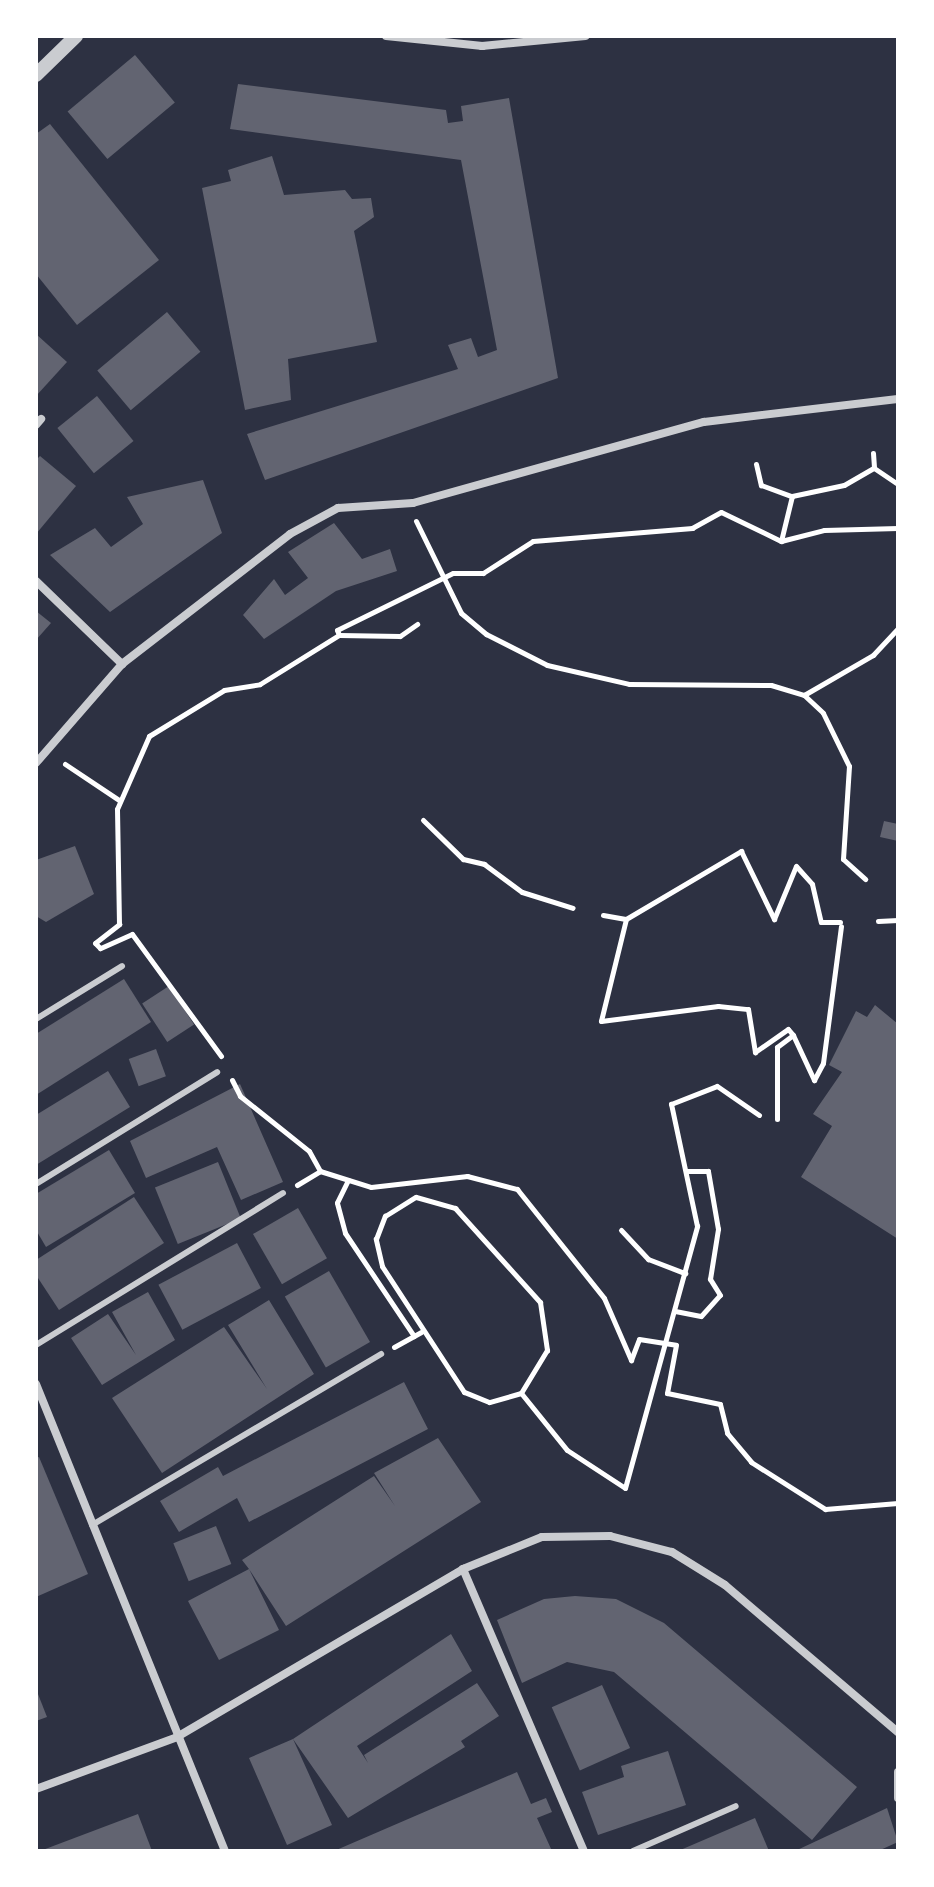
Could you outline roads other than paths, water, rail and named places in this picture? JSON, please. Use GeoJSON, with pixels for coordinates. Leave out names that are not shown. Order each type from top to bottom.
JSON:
{"type":"FeatureCollection","features":[{"type":"Feature","properties":{"kind":"street"},"geometry":{"type":"LineString","coordinates":[[36,75],[76,36]]}},
{"type":"Feature","properties":{"kind":"street"},"geometry":{"type":"LineString","coordinates":[[386,36],[482,46],[586,36]]}},
{"type":"Feature","properties":{"kind":"street"},"geometry":{"type":"LineString","coordinates":[[36,763],[122,664],[290,534],[338,508],[428,500],[704,422],[898,399]]}},
{"type":"Feature","properties":{"kind":"street"},"geometry":{"type":"LineString","coordinates":[[36,581],[122,664]]}},
{"type":"Feature","properties":{"kind":"street"},"geometry":{"type":"LineString","coordinates":[[36,1384],[225,1851]]}},
{"type":"Feature","properties":{"kind":"street"},"geometry":{"type":"LineString","coordinates":[[36,1789],[177,1737],[463,1569],[542,1537],[610,1536],[672,1552],[725,1585],[898,1732]]}},
{"type":"Feature","properties":{"kind":"street"},"geometry":{"type":"LineString","coordinates":[[463,1569],[584,1851]]}},
{"type":"Feature","properties":{"kind":"street"},"geometry":{"type":"LineString","coordinates":[[898,1772],[898,1798]]}},
{"type":"Feature","properties":{"kind":"lane"},"geometry":{"type":"LineString","coordinates":[[36,1019],[122,966]]}},
{"type":"Feature","properties":{"kind":"lane"},"geometry":{"type":"LineString","coordinates":[[36,1184],[217,1072]]}},
{"type":"Feature","properties":{"kind":"lane"},"geometry":{"type":"LineString","coordinates":[[36,1345],[283,1193]]}},
{"type":"Feature","properties":{"kind":"lane"},"geometry":{"type":"LineString","coordinates":[[92,1525],[384,1352]]}},
{"type":"Feature","properties":{"kind":"lane"},"geometry":{"type":"LineString","coordinates":[[633,1851],[736,1806]]}}]}
